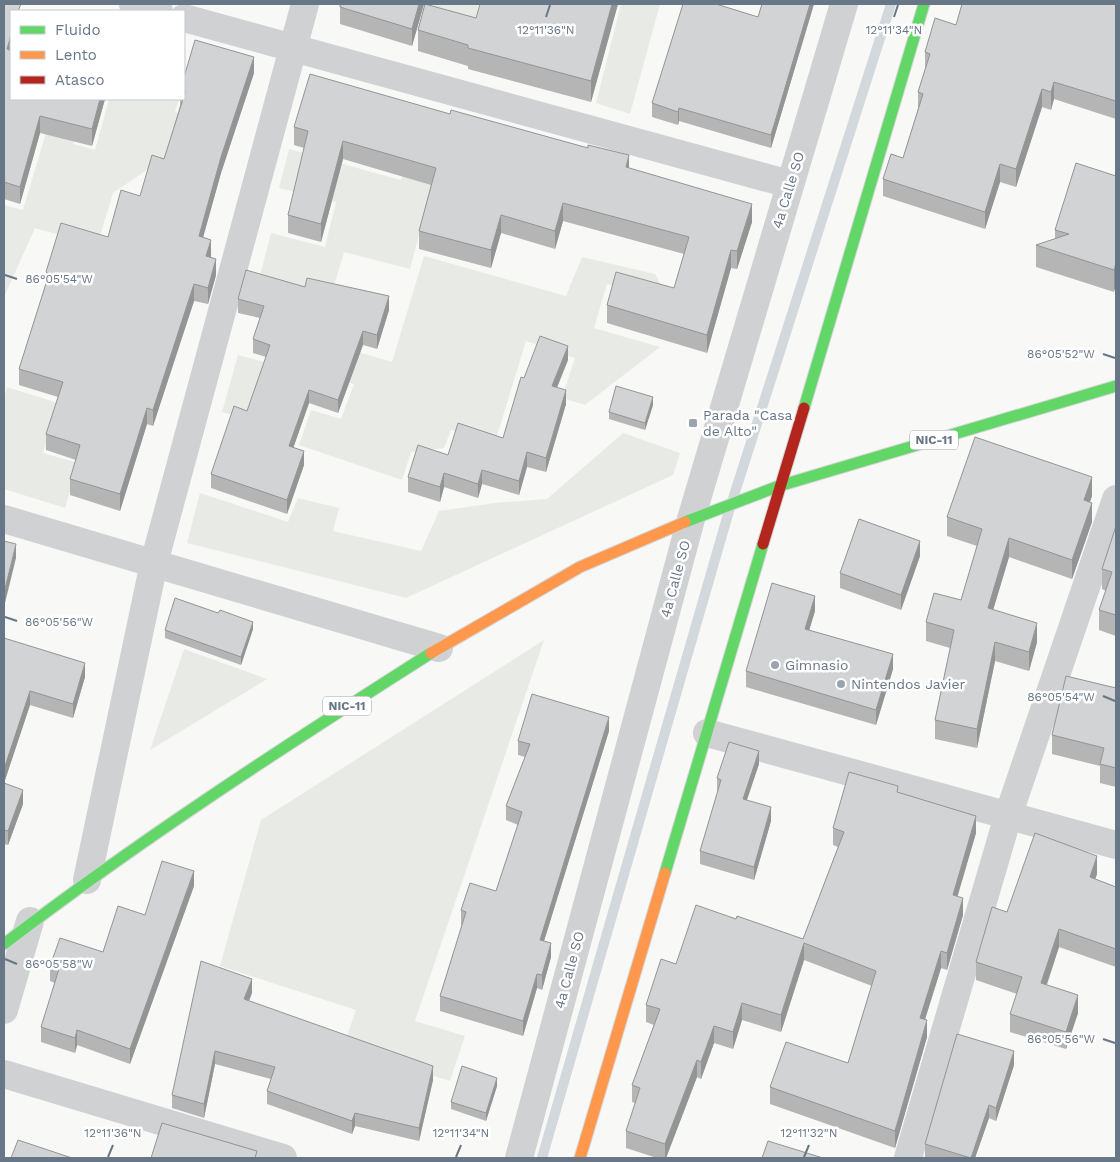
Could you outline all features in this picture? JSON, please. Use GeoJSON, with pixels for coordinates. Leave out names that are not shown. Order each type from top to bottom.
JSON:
{"type":"FeatureCollection","features":[{"type":"Feature","properties":{"kind":"main road"},"geometry":{"type":"LineString","coordinates":[[580,1158],[924,4]]}},
{"type":"Feature","properties":{"kind":"main road","name":"NIC-11"},"geometry":{"type":"LineString","coordinates":[[4,944],[30,921],[87,880],[242,773],[439,648],[580,567],[703,514],[779,486],[1116,386]]}},
{"type":"Feature","properties":{"kind":"street"},"geometry":{"type":"LineString","coordinates":[[133,4],[155,10]]}},
{"type":"Feature","properties":{"kind":"street"},"geometry":{"type":"LineString","coordinates":[[87,880],[154,562],[305,4]]}},
{"type":"Feature","properties":{"kind":"street","name":"4a Calle SO"},"geometry":{"type":"LineString","coordinates":[[519,1158],[703,514],[789,184],[844,4]]}},
{"type":"Feature","properties":{"kind":"street"},"geometry":{"type":"LineString","coordinates":[[185,18],[291,50],[789,184]]}},
{"type":"Feature","properties":{"kind":"street"},"geometry":{"type":"LineString","coordinates":[[908,1158],[1008,816],[1116,499]]}},
{"type":"Feature","properties":{"kind":"street"},"geometry":{"type":"LineString","coordinates":[[4,519],[439,648]]}},
{"type":"Feature","properties":{"kind":"street"},"geometry":{"type":"LineString","coordinates":[[707,733],[1116,845]]}},
{"type":"Feature","properties":{"kind":"street"},"geometry":{"type":"LineString","coordinates":[[4,1010],[30,921]]}},
{"type":"Feature","properties":{"kind":"street"},"geometry":{"type":"LineString","coordinates":[[4,1074],[283,1158]]}},
{"type":"Feature","properties":{"kind":"shaded area"},"geometry":{"type":"Polygon","coordinates":[[[434,4],[479,4],[472,29],[430,16],[434,4]]]}},
{"type":"Feature","properties":{"kind":"shaded area"},"geometry":{"type":"Polygon","coordinates":[[[621,4],[660,4],[630,114],[596,103],[621,4]]]}},
{"type":"Feature","properties":{"kind":"shaded area"},"geometry":{"type":"Polygon","coordinates":[[[56,100],[85,103],[73,144],[95,150],[109,100],[179,100],[175,111],[178,113],[160,170],[151,167],[113,193],[97,246],[35,228],[4,297],[4,205],[23,210],[56,100]]]}},
{"type":"Feature","properties":{"kind":"shaded area"},"geometry":{"type":"Polygon","coordinates":[[[420,121],[447,128],[410,269],[344,252],[332,293],[260,276],[271,233],[325,247],[336,202],[279,188],[289,149],[401,180],[420,121]]]}},
{"type":"Feature","properties":{"kind":"shaded area"},"geometry":{"type":"Polygon","coordinates":[[[424,256],[566,296],[582,257],[655,274],[668,298],[607,284],[594,328],[660,347],[585,405],[562,398],[575,358],[526,341],[496,439],[451,430],[444,448],[411,452],[402,480],[299,445],[311,410],[341,419],[354,384],[325,376],[334,345],[392,362],[424,256]]]}},
{"type":"Feature","properties":{"kind":"shaded area"},"geometry":{"type":"Polygon","coordinates":[[[238,355],[264,362],[248,419],[222,412],[238,355]]]}},
{"type":"Feature","properties":{"kind":"shaded area"},"geometry":{"type":"Polygon","coordinates":[[[7,387],[58,403],[43,453],[78,463],[65,508],[4,489],[4,399],[7,387]]]}},
{"type":"Feature","properties":{"kind":"shaded area"},"geometry":{"type":"Polygon","coordinates":[[[623,433],[680,453],[673,475],[406,598],[187,543],[200,493],[288,522],[298,498],[339,508],[333,531],[421,551],[439,511],[495,503],[547,499],[623,433]]]}},
{"type":"Feature","properties":{"kind":"shaded area"},"geometry":{"type":"Polygon","coordinates":[[[544,640],[415,1021],[465,1036],[450,1081],[343,1047],[356,1010],[220,966],[261,820],[544,640]]]}},
{"type":"Feature","properties":{"kind":"shaded area"},"geometry":{"type":"Polygon","coordinates":[[[184,649],[267,679],[150,750],[184,649]]]}},
{"type":"Feature","properties":{"kind":"building"},"geometry":{"type":"Polygon","coordinates":[[[4,4],[21,4],[18,10],[10,10],[10,38],[7,49],[10,50],[10,100],[100,100],[92,129],[40,116],[20,187],[4,182],[4,4]]]}},
{"type":"Feature","properties":{"kind":"building"},"geometry":{"type":"Polygon","coordinates":[[[340,4],[419,4],[412,29],[340,7],[340,4]]]}},
{"type":"Feature","properties":{"kind":"building"},"geometry":{"type":"Polygon","coordinates":[[[425,4],[476,18],[480,4],[612,4],[591,81],[468,48],[468,45],[418,30],[425,4]]]}},
{"type":"Feature","properties":{"kind":"building"},"geometry":{"type":"Polygon","coordinates":[[[683,4],[716,4],[758,17],[762,4],[810,4],[771,135],[679,108],[678,112],[652,103],[683,4]]]}},
{"type":"Feature","properties":{"kind":"building"},"geometry":{"type":"Polygon","coordinates":[[[962,4],[1116,4],[1116,101],[1054,82],[1051,92],[1042,89],[1016,169],[1000,164],[985,212],[883,179],[891,154],[903,158],[923,94],[918,92],[930,54],[925,52],[935,18],[956,25],[962,4]]]}},
{"type":"Feature","properties":{"kind":"building"},"geometry":{"type":"Polygon","coordinates":[[[195,40],[254,57],[221,157],[199,236],[211,240],[206,256],[216,259],[208,288],[194,284],[153,410],[147,408],[120,494],[70,479],[80,445],[46,434],[63,382],[19,369],[49,274],[46,272],[61,223],[108,237],[121,190],[140,196],[152,155],[164,159],[183,100],[185,100],[185,74],[195,40]]]}},
{"type":"Feature","properties":{"kind":"building"},"geometry":{"type":"Polygon","coordinates":[[[310,74],[450,114],[451,110],[588,148],[588,145],[629,155],[626,167],[752,204],[737,251],[731,250],[707,335],[607,305],[616,272],[674,288],[689,237],[563,203],[555,231],[501,215],[491,250],[419,231],[436,168],[343,141],[321,224],[288,215],[308,131],[294,127],[310,74]]]}},
{"type":"Feature","properties":{"kind":"building"},"geometry":{"type":"Polygon","coordinates":[[[1076,163],[1116,176],[1116,263],[1114,270],[1036,245],[1069,234],[1055,230],[1076,163]]]}},
{"type":"Feature","properties":{"kind":"building"},"geometry":{"type":"Polygon","coordinates":[[[246,270],[305,287],[307,278],[389,296],[377,335],[363,331],[338,400],[309,390],[289,446],[304,451],[287,500],[211,474],[234,406],[247,411],[270,345],[253,339],[264,306],[238,299],[246,270]]]}},
{"type":"Feature","properties":{"kind":"building"},"geometry":{"type":"Polygon","coordinates":[[[540,336],[568,346],[552,386],[566,390],[546,458],[527,452],[519,481],[482,470],[478,484],[444,473],[440,487],[408,477],[418,445],[448,455],[458,423],[503,438],[521,377],[524,378],[540,336]]]}},
{"type":"Feature","properties":{"kind":"building"},"geometry":{"type":"Polygon","coordinates":[[[616,386],[653,397],[645,423],[609,412],[616,386]]]}},
{"type":"Feature","properties":{"kind":"building"},"geometry":{"type":"Polygon","coordinates":[[[975,437],[1092,477],[1084,500],[1092,503],[1072,560],[1009,538],[988,608],[1037,623],[1029,652],[995,642],[977,729],[935,720],[954,630],[926,622],[934,593],[961,600],[982,529],[947,517],[975,437]]]}},
{"type":"Feature","properties":{"kind":"building"},"geometry":{"type":"Polygon","coordinates":[[[859,519],[920,541],[901,595],[840,573],[859,519]]]}},
{"type":"Feature","properties":{"kind":"building"},"geometry":{"type":"Polygon","coordinates":[[[1116,526],[1116,615],[1099,610],[1112,572],[1102,569],[1116,526]]]}},
{"type":"Feature","properties":{"kind":"building"},"geometry":{"type":"Polygon","coordinates":[[[4,541],[16,544],[4,593],[4,541]]]}},
{"type":"Feature","properties":{"kind":"building"},"geometry":{"type":"Polygon","coordinates":[[[772,583],[815,596],[805,629],[893,654],[876,710],[746,671],[772,583]]]}},
{"type":"Feature","properties":{"kind":"building"},"geometry":{"type":"Polygon","coordinates":[[[175,598],[218,613],[220,610],[253,622],[241,657],[165,630],[175,598]]]}},
{"type":"Feature","properties":{"kind":"building"},"geometry":{"type":"Polygon","coordinates":[[[4,638],[85,663],[73,704],[30,691],[4,769],[4,638]]]}},
{"type":"Feature","properties":{"kind":"building"},"geometry":{"type":"Polygon","coordinates":[[[1066,676],[1116,688],[1116,768],[1100,764],[1104,748],[1052,735],[1066,676]]]}},
{"type":"Feature","properties":{"kind":"building"},"geometry":{"type":"Polygon","coordinates":[[[532,694],[609,717],[540,940],[551,943],[542,975],[537,974],[523,1021],[440,996],[466,912],[461,910],[470,883],[496,891],[522,812],[506,806],[530,744],[518,741],[532,694]]]}},
{"type":"Feature","properties":{"kind":"building"},"geometry":{"type":"Polygon","coordinates":[[[729,742],[759,751],[743,799],[771,807],[754,867],[700,851],[721,780],[717,778],[729,742]]]}},
{"type":"Feature","properties":{"kind":"building"},"geometry":{"type":"Polygon","coordinates":[[[849,772],[898,786],[897,792],[976,816],[953,895],[963,898],[947,953],[941,951],[920,1018],[927,1020],[895,1131],[770,1087],[786,1042],[848,1063],[876,971],[804,943],[781,1015],[742,1003],[733,1032],[714,1026],[701,1062],[697,1060],[665,1144],[626,1131],[640,1088],[632,1085],[660,1009],[646,1005],[661,959],[676,964],[696,905],[736,919],[737,916],[803,939],[844,832],[833,828],[849,772]]]}},
{"type":"Feature","properties":{"kind":"building"},"geometry":{"type":"Polygon","coordinates":[[[4,783],[23,790],[8,831],[4,830],[4,783]]]}},
{"type":"Feature","properties":{"kind":"building"},"geometry":{"type":"Polygon","coordinates":[[[1035,833],[1097,856],[1090,877],[1116,887],[1116,949],[1059,929],[1041,983],[1078,995],[1066,1032],[1010,1014],[1022,977],[976,962],[992,907],[1007,912],[1035,833]]]}},
{"type":"Feature","properties":{"kind":"building"},"geometry":{"type":"Polygon","coordinates":[[[162,861],[194,871],[130,1049],[77,1030],[75,1038],[41,1027],[59,969],[50,966],[60,938],[103,952],[118,906],[145,915],[162,861]]]}},
{"type":"Feature","properties":{"kind":"building"},"geometry":{"type":"Polygon","coordinates":[[[201,961],[252,979],[244,999],[433,1066],[419,1128],[355,1113],[352,1121],[267,1091],[275,1067],[215,1051],[204,1104],[172,1095],[201,961]]]}},
{"type":"Feature","properties":{"kind":"building"},"geometry":{"type":"Polygon","coordinates":[[[957,1034],[1014,1051],[996,1108],[989,1105],[971,1158],[925,1144],[957,1034]]]}},
{"type":"Feature","properties":{"kind":"building"},"geometry":{"type":"Polygon","coordinates":[[[462,1066],[497,1078],[486,1113],[451,1102],[462,1066]]]}},
{"type":"Feature","properties":{"kind":"building"},"geometry":{"type":"Polygon","coordinates":[[[162,1123],[257,1151],[255,1158],[151,1158],[162,1123]]]}},
{"type":"Feature","properties":{"kind":"building"},"geometry":{"type":"Polygon","coordinates":[[[18,1140],[72,1158],[11,1158],[18,1140]]]}},
{"type":"Feature","properties":{"kind":"building"},"geometry":{"type":"Polygon","coordinates":[[[768,1141],[823,1158],[762,1158],[768,1141]]]}},
{"type":"Feature","properties":{"kind":"waterway"},"geometry":{"type":"LineString","coordinates":[[542,1158],[729,511],[891,4]]}},
{"type":"Feature","properties":{"kind":"traffic: fast"},"geometry":{"type":"LineString","coordinates":[[804,408],[924,4]]}},
{"type":"Feature","properties":{"kind":"traffic: fast"},"geometry":{"type":"LineString","coordinates":[[685,522],[779,486],[1116,386]]}},
{"type":"Feature","properties":{"kind":"traffic: fast"},"geometry":{"type":"LineString","coordinates":[[665,873],[763,544]]}},
{"type":"Feature","properties":{"kind":"traffic: fast"},"geometry":{"type":"LineString","coordinates":[[4,944],[161,830],[268,758],[431,653]]}},
{"type":"Feature","properties":{"kind":"traffic: slow"},"geometry":{"type":"LineString","coordinates":[[431,653],[580,567],[685,522]]}},
{"type":"Feature","properties":{"kind":"traffic: slow"},"geometry":{"type":"LineString","coordinates":[[580,1158],[665,873]]}},
{"type":"Feature","properties":{"kind":"traffic: jam"},"geometry":{"type":"LineString","coordinates":[[763,544],[804,408]]}},
{"type":"Feature","properties":{"kind":"place","name":"Parada \"Casa de Alto\""},"geometry":{"type":"Point","coordinates":[693,423]}},
{"type":"Feature","properties":{"kind":"place","name":"Gimnasio"},"geometry":{"type":"Point","coordinates":[775,665]}},
{"type":"Feature","properties":{"kind":"place","name":"Nintendos Javier"},"geometry":{"type":"Point","coordinates":[841,684]}}]}
